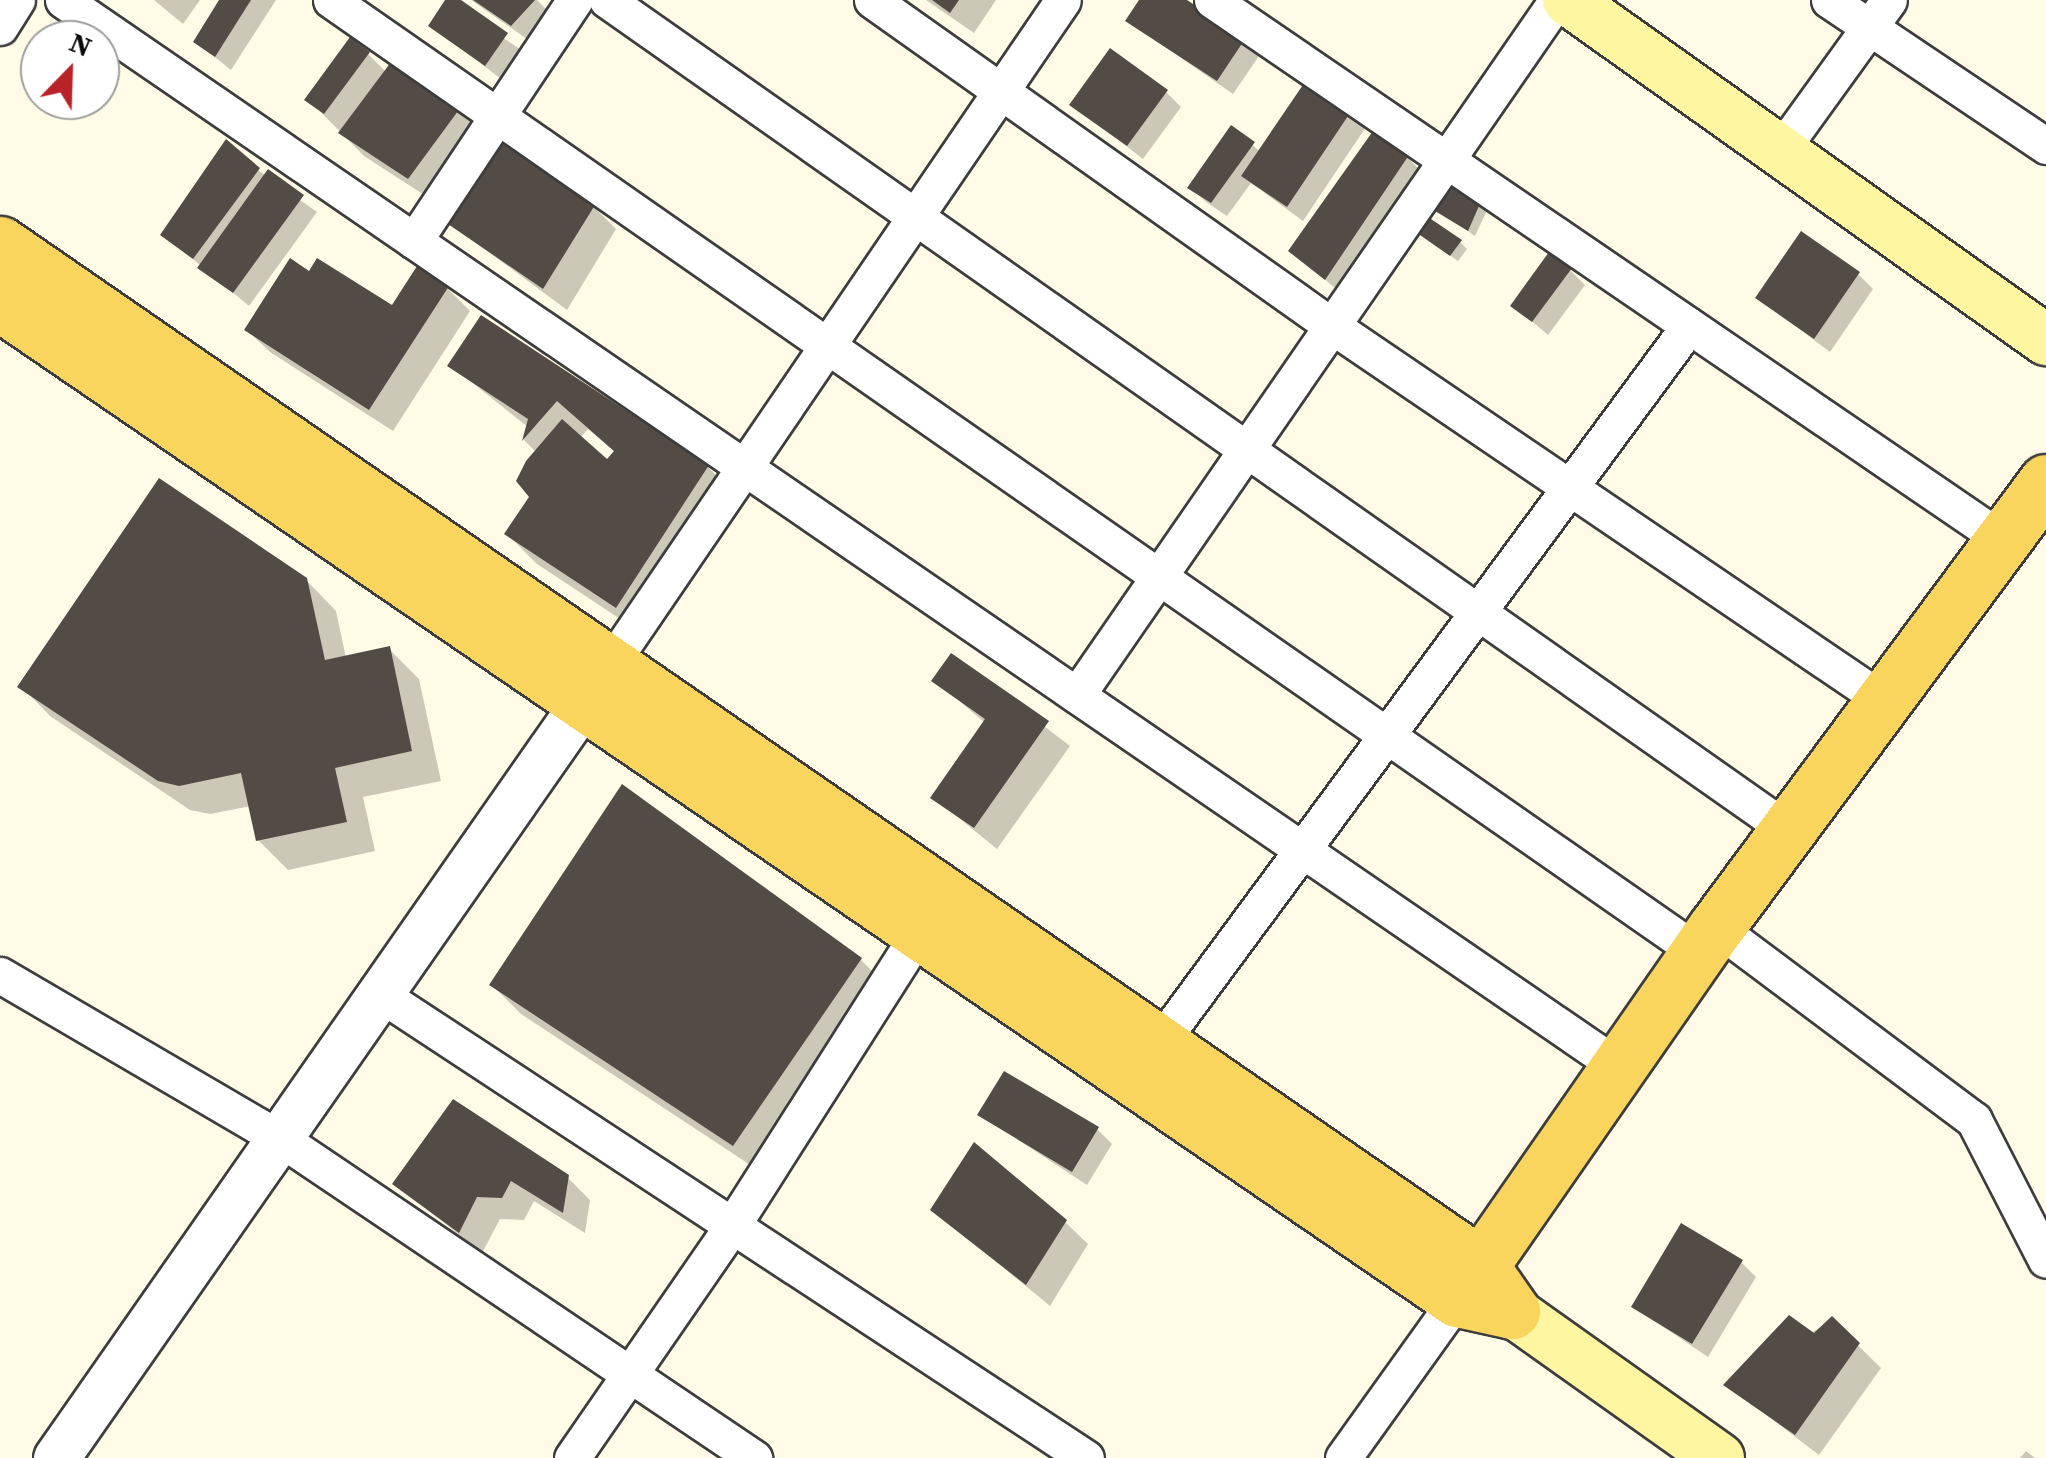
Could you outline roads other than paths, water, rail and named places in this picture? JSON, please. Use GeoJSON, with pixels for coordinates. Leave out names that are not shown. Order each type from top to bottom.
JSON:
{"type":"FeatureCollection","features":[{"type":"Feature","properties":{"kind":"main road"},"geometry":{"type":"LineString","coordinates":[[1568,0],[2046,340]]}},
{"type":"Feature","properties":{"kind":"main road"},"geometry":{"type":"LineString","coordinates":[[0,244],[598,681],[919,932],[1469,1282],[1719,1458]]}},
{"type":"Feature","properties":{"kind":"main road"},"geometry":{"type":"LineString","coordinates":[[0,304],[1161,1041],[1469,1282]]}},
{"type":"Feature","properties":{"kind":"main road"},"geometry":{"type":"LineString","coordinates":[[1469,1282],[1707,940],[2046,482]]}},
{"type":"Feature","properties":{"kind":"street"},"geometry":{"type":"LineString","coordinates":[[0,26],[17,0]]}},
{"type":"Feature","properties":{"kind":"street"},"geometry":{"type":"LineString","coordinates":[[64,0],[1619,1067]]}},
{"type":"Feature","properties":{"kind":"street"},"geometry":{"type":"LineString","coordinates":[[331,0],[1388,736],[1707,940],[1974,1120],[2046,1260]]}},
{"type":"Feature","properties":{"kind":"street"},"geometry":{"type":"LineString","coordinates":[[414,241],[575,0]]}},
{"type":"Feature","properties":{"kind":"street"},"geometry":{"type":"LineString","coordinates":[[607,0],[1788,830]]}},
{"type":"Feature","properties":{"kind":"street"},"geometry":{"type":"LineString","coordinates":[[872,0],[1004,88],[1332,326],[1884,701]]}},
{"type":"Feature","properties":{"kind":"street"},"geometry":{"type":"LineString","coordinates":[[56,1458],[747,469],[1063,0]]}},
{"type":"Feature","properties":{"kind":"street"},"geometry":{"type":"LineString","coordinates":[[1212,0],[2002,540]]}},
{"type":"Feature","properties":{"kind":"street"},"geometry":{"type":"LineString","coordinates":[[1077,695],[1556,0]]}},
{"type":"Feature","properties":{"kind":"street"},"geometry":{"type":"LineString","coordinates":[[1829,0],[2046,146]]}},
{"type":"Feature","properties":{"kind":"street"},"geometry":{"type":"LineString","coordinates":[[1780,150],[1889,0]]}},
{"type":"Feature","properties":{"kind":"street"},"geometry":{"type":"LineString","coordinates":[[1161,1041],[1689,326]]}},
{"type":"Feature","properties":{"kind":"street"},"geometry":{"type":"LineString","coordinates":[[572,1458],[732,1226],[919,932]]}},
{"type":"Feature","properties":{"kind":"street"},"geometry":{"type":"LineString","coordinates":[[0,974],[282,1139],[754,1458]]}},
{"type":"Feature","properties":{"kind":"street"},"geometry":{"type":"LineString","coordinates":[[382,996],[1086,1458]]}},
{"type":"Feature","properties":{"kind":"street"},"geometry":{"type":"LineString","coordinates":[[1343,1458],[1469,1282]]}}]}
